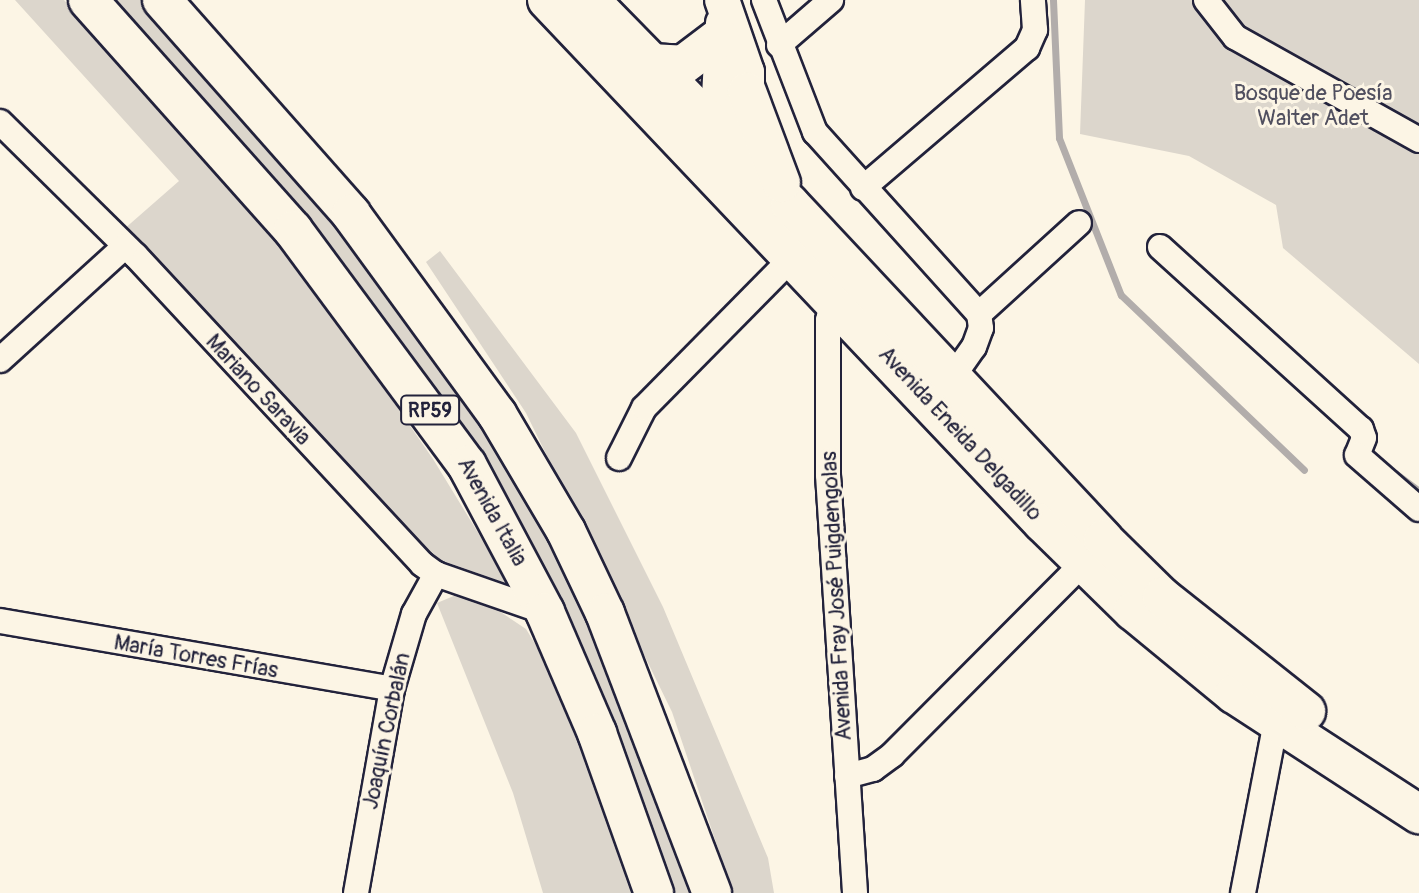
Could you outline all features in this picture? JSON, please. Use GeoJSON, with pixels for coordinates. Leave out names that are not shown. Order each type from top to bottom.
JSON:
{"type":"FeatureCollection","features":[{"type":"Feature","properties":{"kind":"main road","name":"Avenida Italia"},"geometry":{"type":"LineString","coordinates":[[88,0],[223,147],[368,325],[467,465],[545,612],[597,733],[654,893]]}},
{"type":"Feature","properties":{"kind":"main road","name":"RP59"},"geometry":{"type":"LineString","coordinates":[[162,0],[351,214],[497,414],[566,531],[605,613],[712,893]]}},
{"type":"Feature","properties":{"kind":"main road","name":"Avenida Eneida Delgadillo"},"geometry":{"type":"LineString","coordinates":[[547,0],[708,143],[806,244],[952,378],[1162,597],[1279,708],[1419,814]]}},
{"type":"Feature","properties":{"kind":"main road","name":"Avenida Eneida Delgadillo"},"geometry":{"type":"LineString","coordinates":[[590,0],[650,63],[708,143],[790,204],[833,299],[1083,563],[1172,645],[1419,785]]}},
{"type":"Feature","properties":{"kind":"main road"},"geometry":{"type":"LineString","coordinates":[[708,143],[722,77],[722,16]]}},
{"type":"Feature","properties":{"kind":"main road"},"geometry":{"type":"LineString","coordinates":[[650,63],[683,65],[722,16]]}},
{"type":"Feature","properties":{"kind":"main road"},"geometry":{"type":"LineString","coordinates":[[722,16],[747,72],[747,92],[790,204]]}},
{"type":"Feature","properties":{"kind":"main road"},"geometry":{"type":"LineString","coordinates":[[708,143],[747,92]]}},
{"type":"Feature","properties":{"kind":"street"},"geometry":{"type":"LineString","coordinates":[[764,0],[815,132],[979,314],[981,328],[974,347],[952,378]]}},
{"type":"Feature","properties":{"kind":"street"},"geometry":{"type":"LineString","coordinates":[[779,45],[831,0]]}},
{"type":"Feature","properties":{"kind":"street"},"geometry":{"type":"LineString","coordinates":[[863,188],[1027,48],[1035,30],[1033,0]]}},
{"type":"Feature","properties":{"kind":"street"},"geometry":{"type":"LineString","coordinates":[[1206,0],[1220,25],[1235,37],[1419,140]]}},
{"type":"Feature","properties":{"kind":"street","name":"Mariano Saravia"},"geometry":{"type":"LineString","coordinates":[[0,122],[124,247],[436,574],[545,612]]}},
{"type":"Feature","properties":{"kind":"street"},"geometry":{"type":"LineString","coordinates":[[979,314],[1079,223]]}},
{"type":"Feature","properties":{"kind":"street"},"geometry":{"type":"LineString","coordinates":[[619,458],[644,408],[806,244]]}},
{"type":"Feature","properties":{"kind":"street"},"geometry":{"type":"LineString","coordinates":[[0,360],[124,247]]}},
{"type":"Feature","properties":{"kind":"street"},"geometry":{"type":"LineString","coordinates":[[1160,247],[1361,429],[1364,438],[1357,455],[1419,509]]}},
{"type":"Feature","properties":{"kind":"street","name":"Avenida Fray José Puigdengolas"},"geometry":{"type":"LineString","coordinates":[[833,299],[828,320],[828,475],[847,776],[848,844],[855,893]]}},
{"type":"Feature","properties":{"kind":"street"},"geometry":{"type":"LineString","coordinates":[[847,776],[873,769],[892,755],[1083,563]]}},
{"type":"Feature","properties":{"kind":"street","name":"Joaquín Corbalán"},"geometry":{"type":"LineString","coordinates":[[356,893],[392,689],[414,614],[436,574]]}},
{"type":"Feature","properties":{"kind":"street","name":"María Torres Frías"},"geometry":{"type":"LineString","coordinates":[[0,621],[392,689]]}},
{"type":"Feature","properties":{"kind":"street"},"geometry":{"type":"LineString","coordinates":[[1243,893],[1279,708]]}},
{"type":"Feature","properties":{"kind":"green space"},"geometry":{"type":"Polygon","coordinates":[[[15,0],[64,0],[181,126],[322,299],[433,459],[510,585],[435,558],[123,230],[179,181],[15,0]]]}},
{"type":"Feature","properties":{"kind":"green space"},"geometry":{"type":"Polygon","coordinates":[[[106,0],[151,0],[446,354],[586,597],[696,893],[667,893],[520,531],[106,0]]]}},
{"type":"Feature","properties":{"kind":"green space","name":"Bosque de Poesía Walter Adet"},"geometry":{"type":"Polygon","coordinates":[[[1085,0],[1419,0],[1419,364],[1283,248],[1276,205],[1189,156],[1080,134],[1085,0]]]}},
{"type":"Feature","properties":{"kind":"green space"},"geometry":{"type":"Polygon","coordinates":[[[440,251],[576,433],[663,607],[768,858],[774,893],[733,893],[672,712],[526,413],[426,262],[440,251]]]}},
{"type":"Feature","properties":{"kind":"green space"},"geometry":{"type":"Polygon","coordinates":[[[456,595],[493,607],[526,629],[556,678],[633,893],[543,893],[513,793],[437,603],[456,595]]]}},
{"type":"Feature","properties":{"kind":"waterway"},"geometry":{"type":"LineString","coordinates":[[1053,0],[1059,138],[1121,295],[1304,470]]}},
{"type":"Feature","properties":{"kind":"waterway"},"geometry":{"type":"LineString","coordinates":[[1395,473],[1419,491]]}}]}
